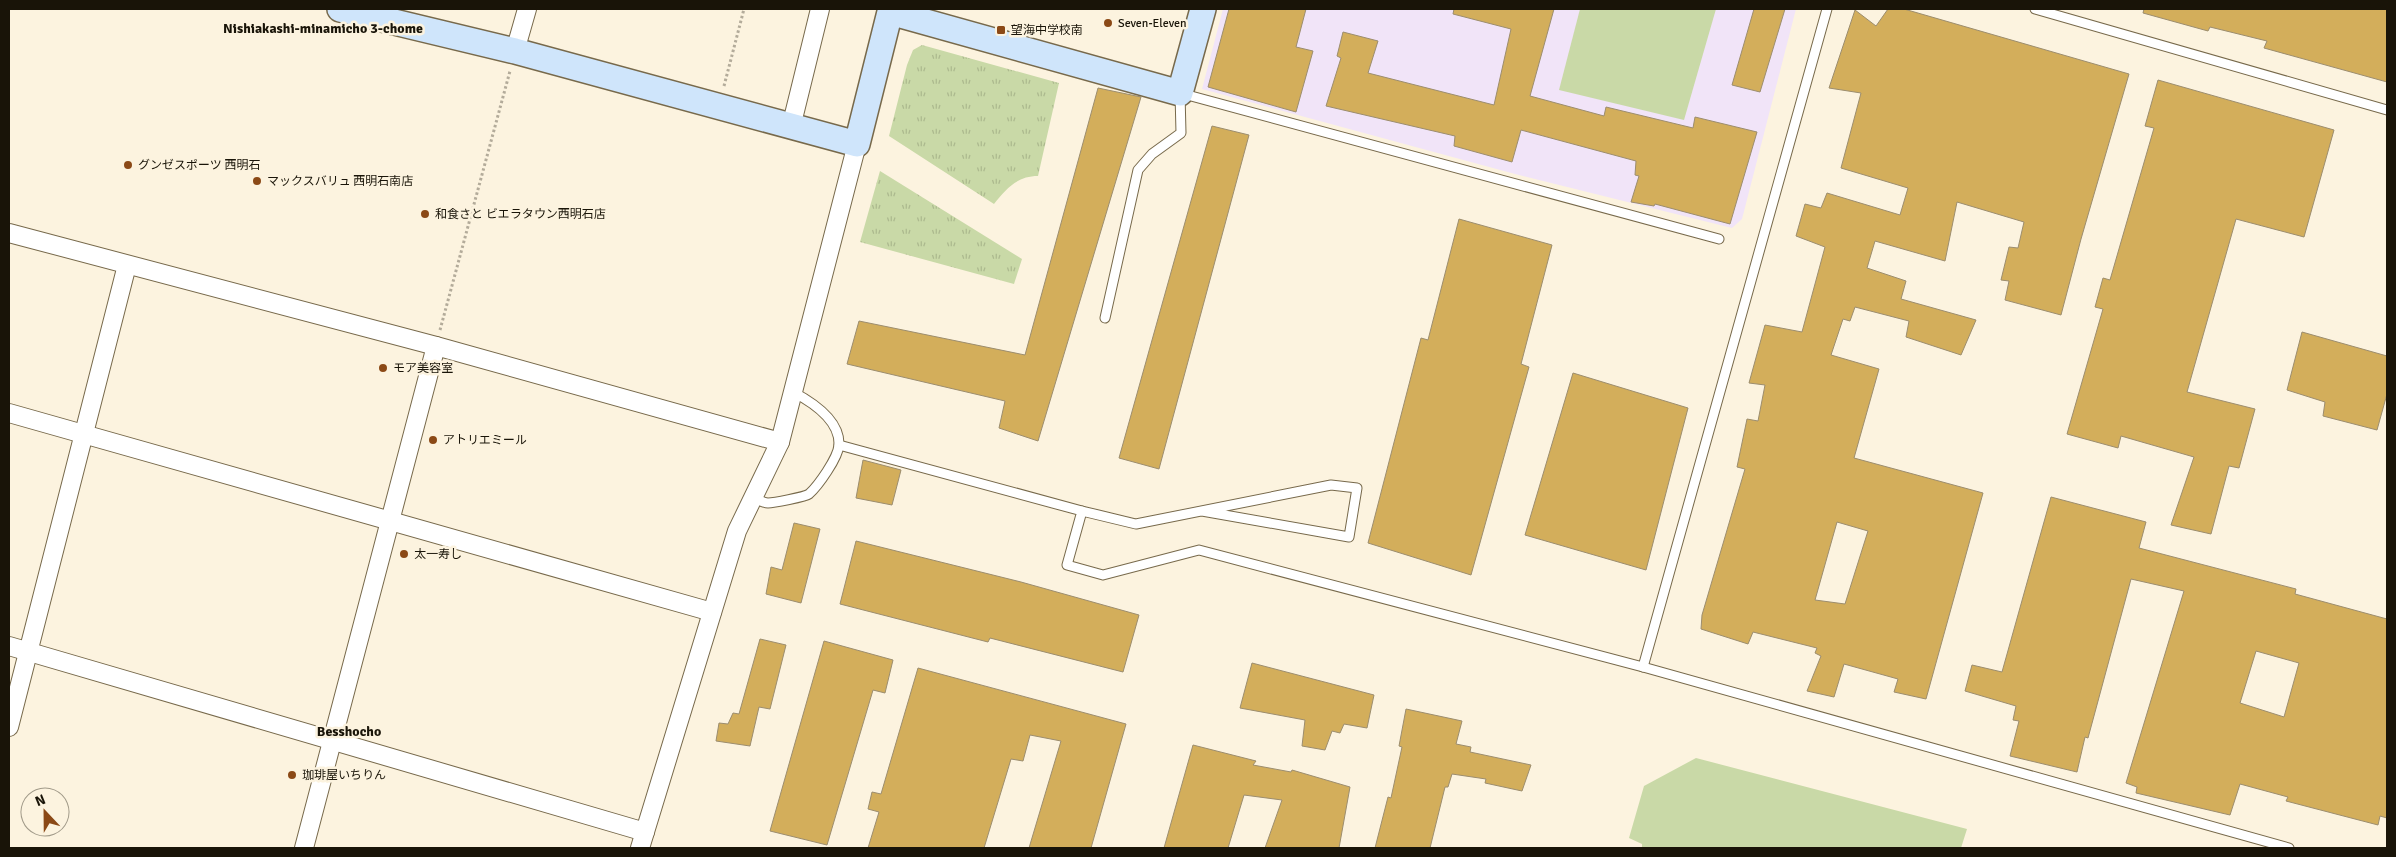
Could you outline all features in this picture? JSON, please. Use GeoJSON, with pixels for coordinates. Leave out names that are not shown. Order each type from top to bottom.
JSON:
{"type":"FeatureCollection","features":[{"type":"Feature","properties":{"kind":"street"},"geometry":{"type":"LineString","coordinates":[[340,9],[515,51],[857,144]]}},
{"type":"Feature","properties":{"kind":"street"},"geometry":{"type":"LineString","coordinates":[[515,51],[527,9]]}},
{"type":"Feature","properties":{"kind":"street"},"geometry":{"type":"LineString","coordinates":[[791,127],[820,9]]}},
{"type":"Feature","properties":{"kind":"street"},"geometry":{"type":"LineString","coordinates":[[9,646],[332,740],[642,840],[737,531],[780,442],[891,11],[1180,93],[1200,11]]}},
{"type":"Feature","properties":{"kind":"street"},"geometry":{"type":"LineString","coordinates":[[9,233],[436,346],[780,442]]}},
{"type":"Feature","properties":{"kind":"street"},"geometry":{"type":"LineString","coordinates":[[9,727],[127,265]]}},
{"type":"Feature","properties":{"kind":"street"},"geometry":{"type":"LineString","coordinates":[[304,848],[436,346]]}},
{"type":"Feature","properties":{"kind":"street"},"geometry":{"type":"LineString","coordinates":[[9,413],[712,612]]}},
{"type":"Feature","properties":{"kind":"lane"},"geometry":{"type":"LineString","coordinates":[[1643,667],[1827,9]]}},
{"type":"Feature","properties":{"kind":"lane"},"geometry":{"type":"LineString","coordinates":[[2035,9],[2387,110]]}},
{"type":"Feature","properties":{"kind":"lane"},"geometry":{"type":"LineString","coordinates":[[1106,318],[1138,170],[1152,154],[1181,133],[1180,93],[1294,122],[1469,173],[1719,239]]}},
{"type":"Feature","properties":{"kind":"lane"},"geometry":{"type":"LineString","coordinates":[[753,498],[768,503],[808,495],[829,469],[839,445],[835,430],[827,416],[812,402],[793,392]]}},
{"type":"Feature","properties":{"kind":"lane"},"geometry":{"type":"LineString","coordinates":[[839,445],[1136,524],[1202,510],[1331,485],[1357,488],[1348,537],[1202,510]]}},
{"type":"Feature","properties":{"kind":"lane"},"geometry":{"type":"LineString","coordinates":[[1082,511],[1066,565],[1094,573],[1103,575],[1199,550],[1643,667],[2289,848]]}},
{"type":"Feature","properties":{"kind":"path"},"geometry":{"type":"LineString","coordinates":[[718,107],[744,9]]}},
{"type":"Feature","properties":{"kind":"path"},"geometry":{"type":"LineString","coordinates":[[436,346],[515,51]]}},
{"type":"Feature","properties":{"kind":"shaded area"},"geometry":{"type":"Polygon","coordinates":[[[1223,9],[1796,9],[1742,219],[1732,228],[1515,174],[1202,89],[1223,9]]]}},
{"type":"Feature","properties":{"kind":"green space"},"geometry":{"type":"Polygon","coordinates":[[[1580,9],[1716,9],[1684,120],[1559,90],[1580,9]]]}},
{"type":"Feature","properties":{"kind":"green space"},"geometry":{"type":"Polygon","coordinates":[[[922,45],[1059,83],[1038,176],[1024,178],[1013,184],[994,204],[889,136],[907,65],[913,50],[922,45]]]}},
{"type":"Feature","properties":{"kind":"green space"},"geometry":{"type":"Polygon","coordinates":[[[880,171],[1022,259],[1014,284],[860,242],[880,171]]]}},
{"type":"Feature","properties":{"kind":"green space"},"geometry":{"type":"Polygon","coordinates":[[[1696,758],[1967,829],[1961,848],[1642,848],[1642,844],[1629,838],[1644,786],[1696,758]]]}},
{"type":"Feature","properties":{"kind":"building"},"geometry":{"type":"Polygon","coordinates":[[[1229,9],[1306,9],[1296,47],[1313,51],[1296,112],[1208,87],[1229,9]]]}},
{"type":"Feature","properties":{"kind":"building"},"geometry":{"type":"Polygon","coordinates":[[[1454,9],[1554,9],[1530,96],[1604,116],[1606,107],[1693,128],[1695,117],[1757,132],[1730,224],[1655,204],[1654,206],[1631,202],[1639,176],[1635,175],[1636,161],[1521,130],[1512,162],[1454,146],[1455,136],[1326,106],[1341,58],[1337,56],[1343,32],[1378,41],[1368,73],[1494,105],[1511,29],[1453,14],[1454,9]]]}},
{"type":"Feature","properties":{"kind":"building"},"geometry":{"type":"Polygon","coordinates":[[[1754,9],[1785,9],[1760,92],[1732,85],[1754,9]]]}},
{"type":"Feature","properties":{"kind":"building"},"geometry":{"type":"Polygon","coordinates":[[[1888,9],[1904,9],[2129,74],[2061,315],[2005,300],[2009,281],[2001,280],[2009,247],[2018,248],[2024,222],[1957,202],[1945,261],[1875,241],[1867,268],[1906,281],[1901,299],[1976,320],[1961,355],[1906,337],[1909,321],[1855,307],[1850,321],[1843,319],[1831,355],[1879,369],[1854,458],[1983,493],[1926,699],[1894,692],[1898,679],[1844,664],[1834,697],[1807,691],[1821,656],[1815,653],[1817,648],[1753,632],[1748,644],[1701,629],[1702,615],[1745,469],[1737,467],[1747,419],[1758,421],[1765,385],[1749,383],[1765,325],[1802,332],[1825,247],[1796,236],[1805,204],[1821,208],[1827,193],[1900,215],[1908,188],[1841,168],[1861,93],[1829,88],[1855,10],[1876,26],[1888,9]],[[1837,522],[1815,600],[1845,604],[1868,531],[1837,522]]]}},
{"type":"Feature","properties":{"kind":"building"},"geometry":{"type":"Polygon","coordinates":[[[2144,9],[2387,9],[2387,82],[2264,48],[2267,41],[2210,27],[2208,31],[2143,13],[2144,9]]]}},
{"type":"Feature","properties":{"kind":"building"},"geometry":{"type":"Polygon","coordinates":[[[2158,80],[2334,130],[2304,237],[2236,219],[2187,392],[2255,409],[2239,468],[2229,466],[2211,534],[2171,525],[2194,457],[2121,436],[2118,448],[2067,434],[2103,309],[2095,307],[2103,278],[2110,280],[2154,128],[2145,126],[2158,80]]]}},
{"type":"Feature","properties":{"kind":"building"},"geometry":{"type":"Polygon","coordinates":[[[1098,88],[1141,97],[1038,441],[999,428],[1005,401],[847,364],[859,321],[1025,355],[1098,88]]]}},
{"type":"Feature","properties":{"kind":"building"},"geometry":{"type":"Polygon","coordinates":[[[1212,126],[1249,135],[1159,469],[1119,458],[1212,126]]]}},
{"type":"Feature","properties":{"kind":"building"},"geometry":{"type":"Polygon","coordinates":[[[1459,219],[1552,245],[1521,364],[1529,367],[1471,575],[1368,543],[1421,338],[1428,340],[1459,219]]]}},
{"type":"Feature","properties":{"kind":"building"},"geometry":{"type":"Polygon","coordinates":[[[2302,332],[2387,356],[2387,394],[2377,430],[2323,416],[2325,402],[2287,390],[2302,332]]]}},
{"type":"Feature","properties":{"kind":"building"},"geometry":{"type":"Polygon","coordinates":[[[1573,373],[1688,408],[1646,570],[1525,535],[1573,373]]]}},
{"type":"Feature","properties":{"kind":"building"},"geometry":{"type":"Polygon","coordinates":[[[863,460],[901,470],[892,505],[856,498],[863,460]]]}},
{"type":"Feature","properties":{"kind":"building"},"geometry":{"type":"Polygon","coordinates":[[[2051,497],[2146,522],[2139,548],[2296,589],[2295,594],[2387,619],[2387,818],[2380,816],[2378,825],[2286,801],[2288,797],[2240,784],[2230,815],[2136,793],[2137,787],[2126,783],[2184,591],[2131,579],[2088,738],[2085,737],[2077,772],[2010,756],[2019,721],[2013,720],[2016,706],[1965,691],[1972,665],[2002,672],[2051,497]],[[2256,651],[2240,703],[2284,717],[2299,663],[2256,651]]]}},
{"type":"Feature","properties":{"kind":"building"},"geometry":{"type":"Polygon","coordinates":[[[794,523],[820,529],[801,603],[766,594],[771,567],[782,570],[794,523]]]}},
{"type":"Feature","properties":{"kind":"building"},"geometry":{"type":"Polygon","coordinates":[[[856,541],[1021,582],[1139,615],[1123,672],[990,638],[988,642],[840,604],[856,541]]]}},
{"type":"Feature","properties":{"kind":"building"},"geometry":{"type":"Polygon","coordinates":[[[760,639],[786,645],[770,709],[759,707],[750,746],[716,741],[719,723],[728,724],[733,713],[739,714],[760,639]]]}},
{"type":"Feature","properties":{"kind":"building"},"geometry":{"type":"Polygon","coordinates":[[[824,641],[893,660],[885,693],[873,690],[827,845],[770,831],[824,641]]]}},
{"type":"Feature","properties":{"kind":"building"},"geometry":{"type":"Polygon","coordinates":[[[1252,663],[1374,695],[1367,728],[1344,724],[1340,733],[1332,731],[1325,750],[1302,746],[1305,720],[1240,708],[1252,663]]]}},
{"type":"Feature","properties":{"kind":"building"},"geometry":{"type":"Polygon","coordinates":[[[918,668],[1126,724],[1091,848],[1029,848],[1061,741],[1030,735],[1023,761],[1011,759],[984,848],[868,848],[879,812],[868,809],[872,792],[881,794],[918,668]]]}},
{"type":"Feature","properties":{"kind":"building"},"geometry":{"type":"Polygon","coordinates":[[[1406,709],[1462,721],[1456,744],[1471,747],[1470,752],[1531,765],[1522,791],[1485,783],[1486,779],[1452,774],[1448,787],[1445,787],[1430,848],[1375,848],[1388,797],[1391,798],[1402,747],[1399,746],[1406,709]]]}},
{"type":"Feature","properties":{"kind":"building"},"geometry":{"type":"Polygon","coordinates":[[[1193,745],[1256,761],[1253,765],[1291,772],[1292,770],[1350,787],[1339,848],[1265,848],[1282,800],[1244,795],[1228,848],[1164,848],[1193,745]]]}},
{"type":"Feature","properties":{"kind":"place","name":"Seven-Eleven"},"geometry":{"type":"Point","coordinates":[1108,23]}},
{"type":"Feature","properties":{"kind":"place","name":"望海中学校南"},"geometry":{"type":"Point","coordinates":[1001,30]}},
{"type":"Feature","properties":{"kind":"place","name":"グンゼスポーツ 西明石"},"geometry":{"type":"Point","coordinates":[128,165]}},
{"type":"Feature","properties":{"kind":"place","name":"マックスバリュ 西明石南店"},"geometry":{"type":"Point","coordinates":[257,181]}},
{"type":"Feature","properties":{"kind":"place","name":"和食さと ビエラタウン西明石店"},"geometry":{"type":"Point","coordinates":[425,214]}},
{"type":"Feature","properties":{"kind":"place","name":"モア美容室"},"geometry":{"type":"Point","coordinates":[383,368]}},
{"type":"Feature","properties":{"kind":"place","name":"アトリエミール"},"geometry":{"type":"Point","coordinates":[433,440]}},
{"type":"Feature","properties":{"kind":"place","name":"太一寿し"},"geometry":{"type":"Point","coordinates":[404,554]}},
{"type":"Feature","properties":{"kind":"place","name":"珈琲屋いちりん"},"geometry":{"type":"Point","coordinates":[292,775]}},
{"type":"Feature","properties":{"kind":"district","name":"Nishiakashi-minamicho 3-chome"},"geometry":{"type":"Point","coordinates":[323,28]}},
{"type":"Feature","properties":{"kind":"district","name":"Besshocho"},"geometry":{"type":"Point","coordinates":[349,731]}}]}
